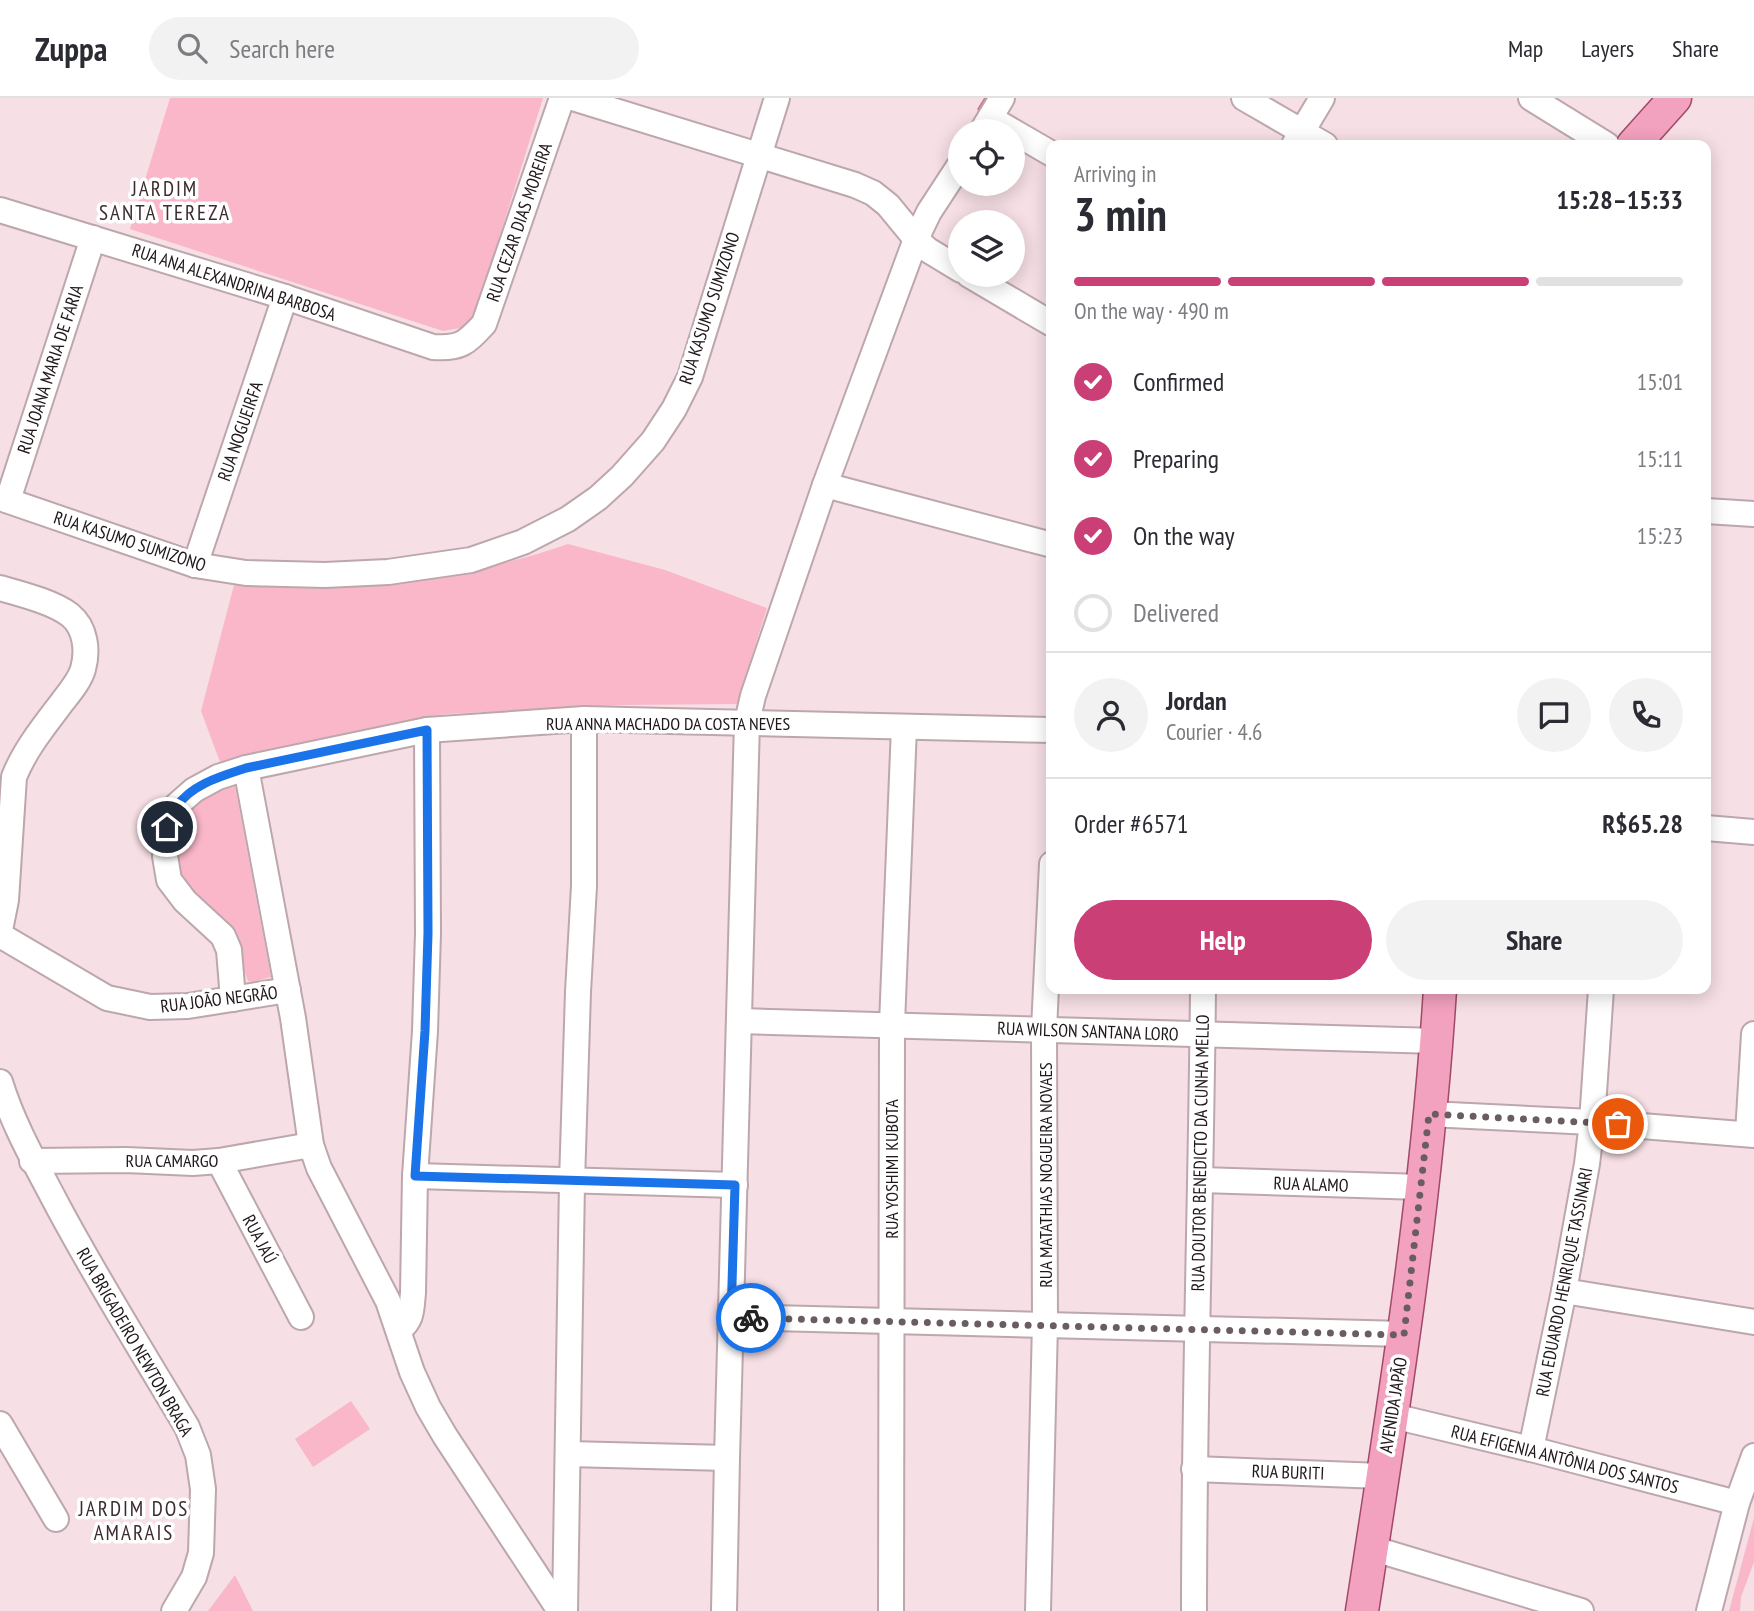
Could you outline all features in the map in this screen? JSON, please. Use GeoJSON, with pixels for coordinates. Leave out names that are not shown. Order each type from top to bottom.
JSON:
{"type":"FeatureCollection","features":[{"type":"Feature","properties":{"kind":"main road"},"geometry":{"type":"LineString","coordinates":[[1637,140],[1675,98]]}},
{"type":"Feature","properties":{"kind":"main road","name":"AVENIDA JAPÃO"},"geometry":{"type":"LineString","coordinates":[[1362,1611],[1404,1335],[1437,1041],[1440,994]]}},
{"type":"Feature","properties":{"kind":"street","name":"RUA CEZAR DIAS MOREIRA"},"geometry":{"type":"LineString","coordinates":[[468,341],[484,324],[562,98]]}},
{"type":"Feature","properties":{"kind":"street"},"geometry":{"type":"LineString","coordinates":[[573,98],[855,185],[873,193],[888,205],[916,239],[948,262]]}},
{"type":"Feature","properties":{"kind":"street","name":"RUA KASUMO SUMIZONO"},"geometry":{"type":"LineString","coordinates":[[4,499],[195,565],[246,573],[325,575],[388,572],[471,560],[523,542],[568,519],[598,498],[622,476],[653,441],[674,410],[690,377],[777,98]]}},
{"type":"Feature","properties":{"kind":"street"},"geometry":{"type":"LineString","coordinates":[[1244,98],[1298,138],[1322,98]]}},
{"type":"Feature","properties":{"kind":"street"},"geometry":{"type":"LineString","coordinates":[[1531,98],[1599,140]]}},
{"type":"Feature","properties":{"kind":"street"},"geometry":{"type":"LineString","coordinates":[[991,116],[1046,150]]}},
{"type":"Feature","properties":{"kind":"street"},"geometry":{"type":"LineString","coordinates":[[724,1611],[747,722],[753,696],[825,485],[916,239],[948,183]]}},
{"type":"Feature","properties":{"kind":"street","name":"RUA ANA ALEXANDRINA BARBOSA"},"geometry":{"type":"LineString","coordinates":[[0,210],[285,297],[433,347],[449,348],[468,341]]}},
{"type":"Feature","properties":{"kind":"street","name":"RUA JOANA MARIA DE FARIA"},"geometry":{"type":"LineString","coordinates":[[4,499],[93,238]]}},
{"type":"Feature","properties":{"kind":"street"},"geometry":{"type":"LineString","coordinates":[[989,287],[1046,320]]}},
{"type":"Feature","properties":{"kind":"street","name":"RUA NOGUEIRFA"},"geometry":{"type":"LineString","coordinates":[[195,565],[285,297]]}},
{"type":"Feature","properties":{"kind":"street"},"geometry":{"type":"LineString","coordinates":[[825,485],[1046,543]]}},
{"type":"Feature","properties":{"kind":"street"},"geometry":{"type":"LineString","coordinates":[[1711,511],[1754,514]]}},
{"type":"Feature","properties":{"kind":"street"},"geometry":{"type":"LineString","coordinates":[[0,588],[43,601],[70,615],[82,629],[86,646],[83,671],[70,692],[20,762],[7,772]]}},
{"type":"Feature","properties":{"kind":"street"},"geometry":{"type":"LineString","coordinates":[[563,1611],[572,1182],[584,886],[584,719]]}},
{"type":"Feature","properties":{"kind":"street","name":"RUA ANNA MACHADO DA COSTA NEVES"},"geometry":{"type":"LineString","coordinates":[[233,999],[229,950],[223,936],[185,901],[169,880],[165,856],[167,827],[177,805],[194,790],[218,777],[246,768],[427,730],[584,719],[1046,730]]}},
{"type":"Feature","properties":{"kind":"street","name":"RUA YOSHIMI KUBOTA"},"geometry":{"type":"LineString","coordinates":[[891,1611],[892,1024],[904,727]]}},
{"type":"Feature","properties":{"kind":"street"},"geometry":{"type":"LineString","coordinates":[[398,1330],[407,1323],[413,1293],[415,1176],[428,947],[427,730]]}},
{"type":"Feature","properties":{"kind":"street"},"geometry":{"type":"LineString","coordinates":[[246,768],[293,1018],[311,1145],[319,1168],[388,1301],[412,1372],[428,1407],[563,1611]]}},
{"type":"Feature","properties":{"kind":"street","name":"RUA JOÃO NEGRÃO"},"geometry":{"type":"LineString","coordinates":[[7,772],[6,900],[0,932],[107,998],[150,1007],[188,1006],[288,990]]}},
{"type":"Feature","properties":{"kind":"street"},"geometry":{"type":"LineString","coordinates":[[1711,828],[1754,832]]}},
{"type":"Feature","properties":{"kind":"street","name":"RUA MATATHIAS NOGUEIRA NOVAES"},"geometry":{"type":"LineString","coordinates":[[1038,1611],[1045,1324],[1046,988]]}},
{"type":"Feature","properties":{"kind":"street","name":"RUA DOUTOR BENEDICTO DA CUNHA MELLO"},"geometry":{"type":"LineString","coordinates":[[1194,1611],[1203,994]]}},
{"type":"Feature","properties":{"kind":"street","name":"RUA EDUARDO HENRIQUE TASSINARI"},"geometry":{"type":"LineString","coordinates":[[1531,1449],[1587,1164],[1601,994]]}},
{"type":"Feature","properties":{"kind":"street","name":"RUA WILSON SANTANA LORO"},"geometry":{"type":"LineString","coordinates":[[740,1021],[1437,1041]]}},
{"type":"Feature","properties":{"kind":"street"},"geometry":{"type":"LineString","coordinates":[[1429,1114],[1592,1122],[1751,1135],[1754,1034]]}},
{"type":"Feature","properties":{"kind":"street"},"geometry":{"type":"LineString","coordinates":[[0,1082],[32,1161]]}},
{"type":"Feature","properties":{"kind":"street","name":"RUA CAMARGO"},"geometry":{"type":"LineString","coordinates":[[32,1161],[126,1160],[193,1163],[311,1145]]}},
{"type":"Feature","properties":{"kind":"street","name":"RUA BRIGADEIRO NEWTON BRAGA"},"geometry":{"type":"LineString","coordinates":[[32,1161],[73,1237],[187,1427],[198,1455],[203,1489],[201,1553],[194,1577],[174,1611]]}},
{"type":"Feature","properties":{"kind":"street","name":"RUA JAÚ"},"geometry":{"type":"LineString","coordinates":[[219,1161],[301,1317]]}},
{"type":"Feature","properties":{"kind":"street"},"geometry":{"type":"LineString","coordinates":[[415,1176],[735,1185]]}},
{"type":"Feature","properties":{"kind":"street","name":"RUA ALAMO"},"geometry":{"type":"LineString","coordinates":[[1201,1180],[1421,1187]]}},
{"type":"Feature","properties":{"kind":"street"},"geometry":{"type":"LineString","coordinates":[[1564,1291],[1754,1322]]}},
{"type":"Feature","properties":{"kind":"street"},"geometry":{"type":"LineString","coordinates":[[731,1317],[1404,1335]]}},
{"type":"Feature","properties":{"kind":"street","name":"RUA EFIGENIA ANTÔNIA DOS SANTOS"},"geometry":{"type":"LineString","coordinates":[[1393,1416],[1738,1503]]}},
{"type":"Feature","properties":{"kind":"street"},"geometry":{"type":"LineString","coordinates":[[0,1424],[56,1519]]}},
{"type":"Feature","properties":{"kind":"street"},"geometry":{"type":"LineString","coordinates":[[568,1454],[727,1458]]}},
{"type":"Feature","properties":{"kind":"street"},"geometry":{"type":"LineString","coordinates":[[1709,1611],[1738,1503],[1754,1456]]}},
{"type":"Feature","properties":{"kind":"street","name":"RUA BURITI"},"geometry":{"type":"LineString","coordinates":[[1194,1469],[1381,1476]]}},
{"type":"Feature","properties":{"kind":"street"},"geometry":{"type":"LineString","coordinates":[[1371,1548],[1581,1611]]}},
{"type":"Feature","properties":{"kind":"shaded area"},"geometry":{"type":"Polygon","coordinates":[[[170,98],[543,98],[474,318],[466,327],[443,331],[130,229],[170,98]]]}},
{"type":"Feature","properties":{"kind":"shaded area"},"geometry":{"type":"Polygon","coordinates":[[[568,544],[665,570],[767,608],[737,704],[622,705],[446,714],[220,762],[201,711],[234,585],[338,587],[408,581],[489,567],[568,544]]]}},
{"type":"Feature","properties":{"kind":"shaded area"},"geometry":{"type":"Polygon","coordinates":[[[235,786],[271,977],[253,982],[248,981],[231,936],[220,927],[172,866],[172,844],[192,796],[235,786]]]}},
{"type":"Feature","properties":{"kind":"shaded area"},"geometry":{"type":"Polygon","coordinates":[[[351,1401],[370,1429],[313,1467],[295,1439],[351,1401]]]}},
{"type":"Feature","properties":{"kind":"shaded area"},"geometry":{"type":"Polygon","coordinates":[[[1754,1518],[1754,1562],[1741,1597],[1740,1611],[1729,1611],[1754,1518]]]}},
{"type":"Feature","properties":{"kind":"shaded area"},"geometry":{"type":"Polygon","coordinates":[[[235,1575],[253,1611],[208,1611],[235,1575]]]}},
{"type":"Feature","properties":{"kind":"waterway"},"geometry":{"type":"LineString","coordinates":[[980,109],[987,98]]}},
{"type":"Feature","properties":{"kind":"way so far"},"geometry":{"type":"LineString","coordinates":[[751,1318],[1404,1335],[1429,1114],[1618,1124]]}},
{"type":"Feature","properties":{"kind":"district","name":"JARDIM SANTA TEREZA"},"geometry":{"type":"Point","coordinates":[165,200]}},
{"type":"Feature","properties":{"kind":"district","name":"JARDIM DOS AMARAIS"},"geometry":{"type":"Point","coordinates":[134,1520]}},
{"type":"Feature","properties":{"kind":"route"},"geometry":{"type":"LineString","coordinates":[[167,827],[177,805],[194,790],[218,777],[246,768],[427,730],[428,933],[425,1031],[415,1176],[735,1185],[731,1317],[751,1318]]}}]}
